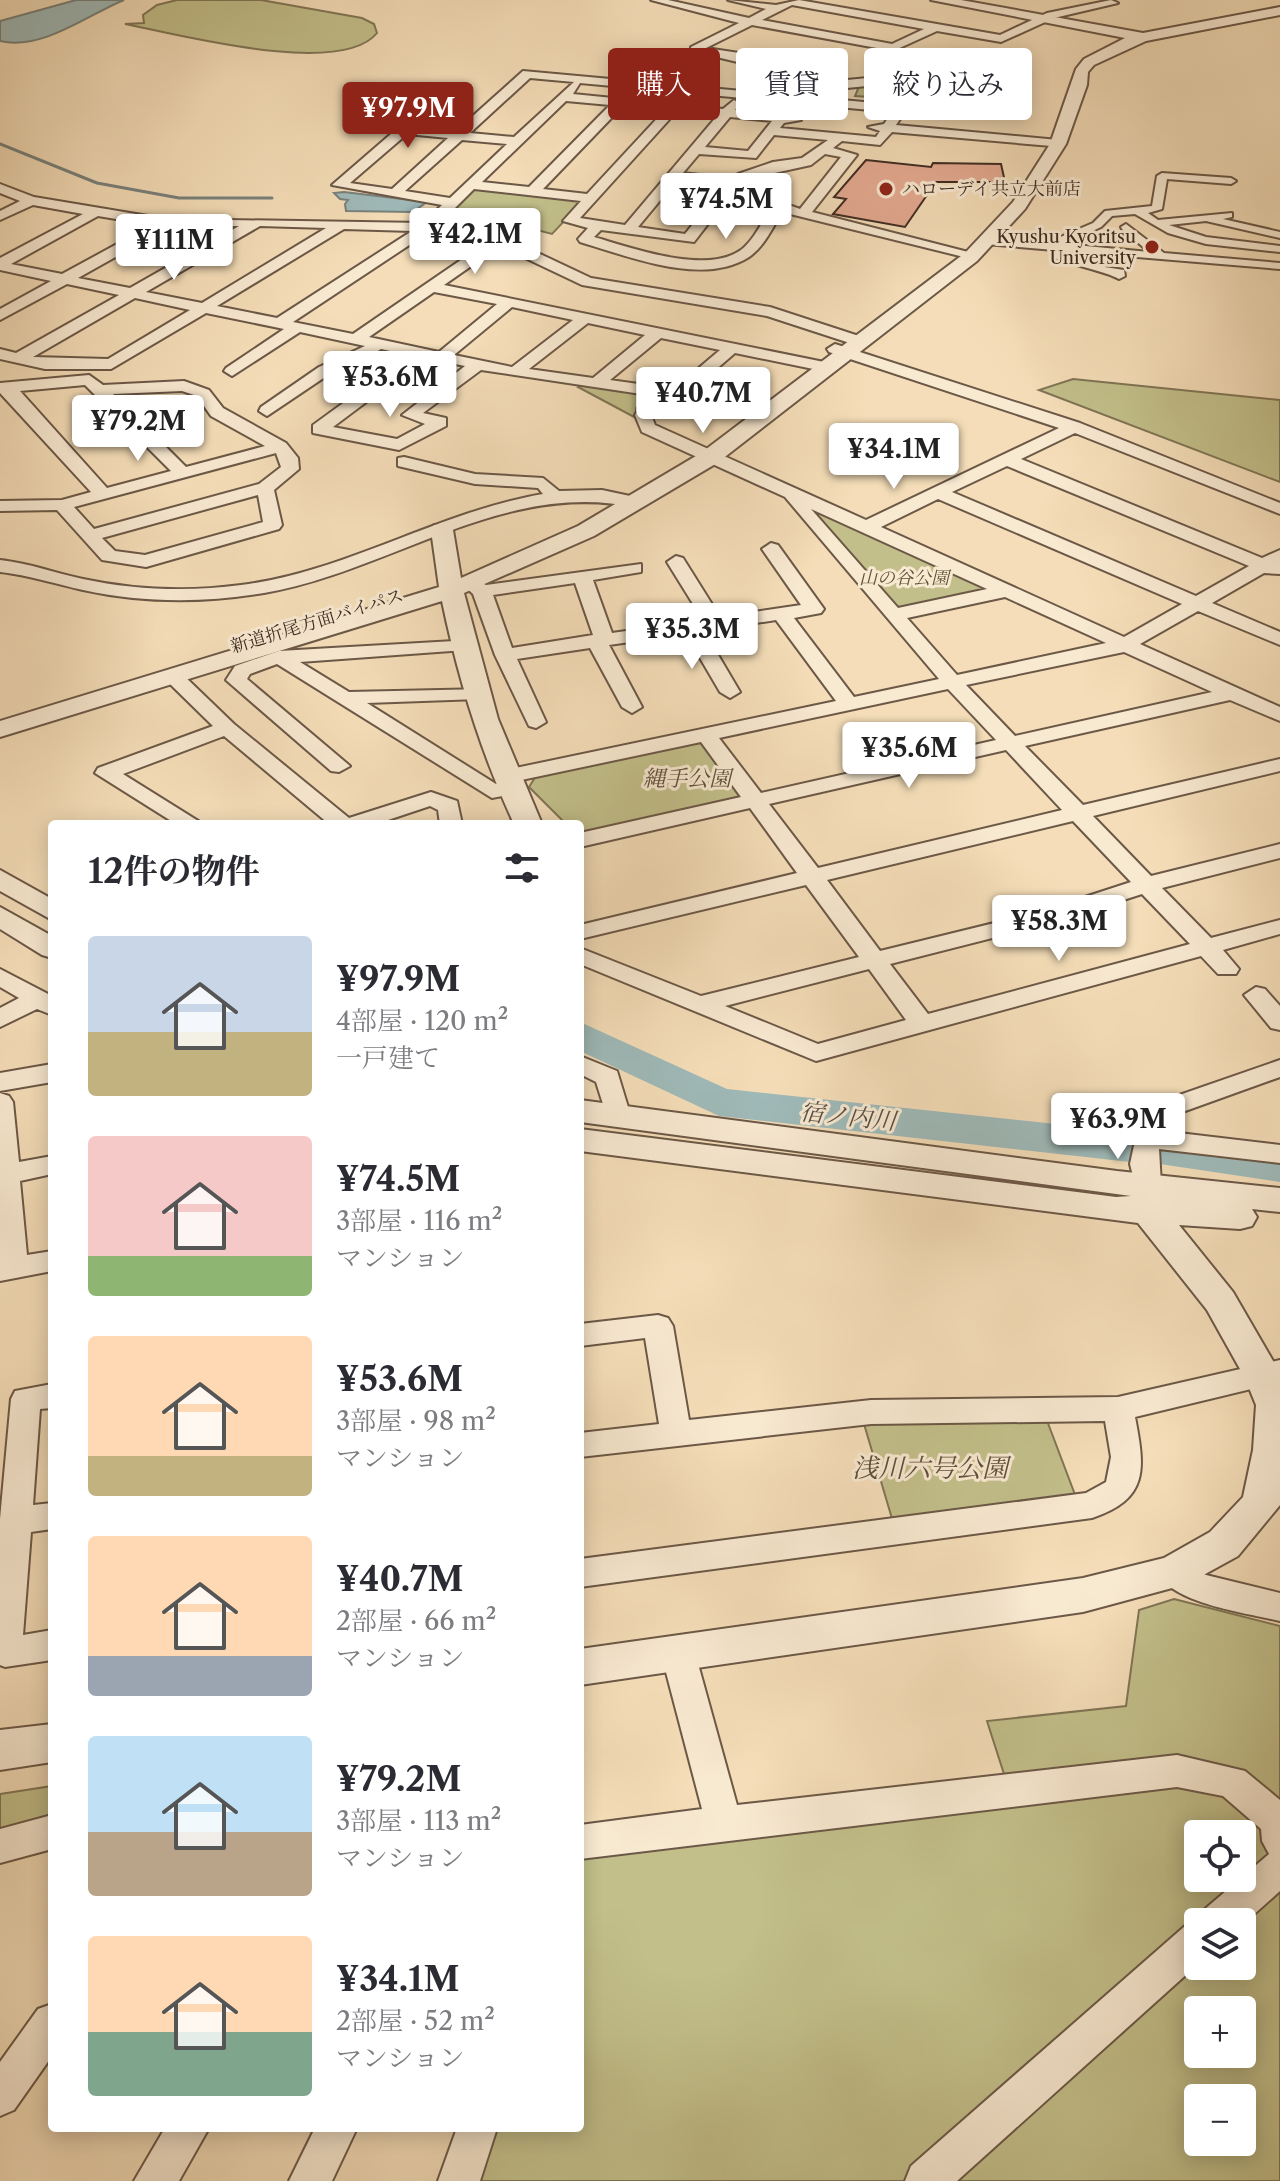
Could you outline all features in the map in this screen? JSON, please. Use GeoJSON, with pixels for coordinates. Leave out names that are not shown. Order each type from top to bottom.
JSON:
{"type":"FeatureCollection","features":[{"type":"Feature","properties":{"kind":"street"},"geometry":{"type":"LineString","coordinates":[[656,0],[747,21],[893,48],[934,28]]}},
{"type":"Feature","properties":{"kind":"street"},"geometry":{"type":"LineString","coordinates":[[678,7],[694,0]]}},
{"type":"Feature","properties":{"kind":"street"},"geometry":{"type":"LineString","coordinates":[[733,0],[777,8]]}},
{"type":"Feature","properties":{"kind":"street"},"geometry":{"type":"LineString","coordinates":[[1096,0],[1113,3]]}},
{"type":"Feature","properties":{"kind":"street"},"geometry":{"type":"LineString","coordinates":[[736,58],[695,49],[792,1],[1001,39],[1042,18],[1130,0]]}},
{"type":"Feature","properties":{"kind":"street"},"geometry":{"type":"LineString","coordinates":[[935,6],[1024,27]]}},
{"type":"Feature","properties":{"kind":"street"},"geometry":{"type":"LineString","coordinates":[[935,6],[1042,18],[1138,36]]}},
{"type":"Feature","properties":{"kind":"street"},"geometry":{"type":"LineString","coordinates":[[675,176],[703,179],[778,207],[963,256],[986,241],[1019,205],[1080,85],[1081,72],[1089,62],[1138,36],[1280,9]]}},
{"type":"Feature","properties":{"kind":"street"},"geometry":{"type":"LineString","coordinates":[[394,194],[527,74],[736,94]]}},
{"type":"Feature","properties":{"kind":"street"},"geometry":{"type":"LineString","coordinates":[[279,324],[427,227],[581,80]]}},
{"type":"Feature","properties":{"kind":"street"},"geometry":{"type":"LineString","coordinates":[[564,97],[608,102]]}},
{"type":"Feature","properties":{"kind":"street"},"geometry":{"type":"LineString","coordinates":[[628,230],[736,100]]}},
{"type":"Feature","properties":{"kind":"street"},"geometry":{"type":"LineString","coordinates":[[720,112],[736,114]]}},
{"type":"Feature","properties":{"kind":"street"},"geometry":{"type":"LineString","coordinates":[[532,192],[608,114]]}},
{"type":"Feature","properties":{"kind":"street"},"geometry":{"type":"LineString","coordinates":[[662,120],[570,221],[689,239],[727,190]]}},
{"type":"Feature","properties":{"kind":"street"},"geometry":{"type":"LineString","coordinates":[[695,150],[751,155],[780,120]]}},
{"type":"Feature","properties":{"kind":"street"},"geometry":{"type":"LineString","coordinates":[[802,120],[1049,143]]}},
{"type":"Feature","properties":{"kind":"street"},"geometry":{"type":"LineString","coordinates":[[772,131],[880,141],[893,120]]}},
{"type":"Feature","properties":{"kind":"street"},"geometry":{"type":"LineString","coordinates":[[451,202],[339,185],[404,130],[516,141]]}},
{"type":"Feature","properties":{"kind":"street"},"geometry":{"type":"LineString","coordinates":[[800,195],[743,177],[773,166],[806,162],[840,137]]}},
{"type":"Feature","properties":{"kind":"street"},"geometry":{"type":"LineString","coordinates":[[963,256],[1049,143]]}},
{"type":"Feature","properties":{"kind":"street"},"geometry":{"type":"LineString","coordinates":[[800,195],[850,155],[822,150]]}},
{"type":"Feature","properties":{"kind":"street"},"geometry":{"type":"LineString","coordinates":[[1231,181],[1162,176],[1175,207],[1241,229],[1280,235]]}},
{"type":"Feature","properties":{"kind":"street"},"geometry":{"type":"LineString","coordinates":[[471,185],[590,198]]}},
{"type":"Feature","properties":{"kind":"street"},"geometry":{"type":"LineString","coordinates":[[0,188],[31,201],[93,214],[166,223],[427,227],[499,240],[587,282],[770,312],[839,352],[1074,427],[1280,509]]}},
{"type":"Feature","properties":{"kind":"street"},"geometry":{"type":"LineString","coordinates":[[800,195],[803,214]]}},
{"type":"Feature","properties":{"kind":"street"},"geometry":{"type":"LineString","coordinates":[[0,216],[31,201]]}},
{"type":"Feature","properties":{"kind":"street"},"geometry":{"type":"LineString","coordinates":[[598,225],[585,239],[684,265],[733,259],[747,252],[778,207]]}},
{"type":"Feature","properties":{"kind":"street"},"geometry":{"type":"LineString","coordinates":[[1119,276],[1120,272],[1068,262],[1059,256],[1058,247],[1064,236],[1097,225],[1109,213],[1175,207],[1229,213],[1126,227]]}},
{"type":"Feature","properties":{"kind":"street"},"geometry":{"type":"LineString","coordinates":[[1139,212],[1155,223],[1196,239],[1280,249]]}},
{"type":"Feature","properties":{"kind":"street"},"geometry":{"type":"LineString","coordinates":[[1109,213],[1161,256]]}},
{"type":"Feature","properties":{"kind":"street"},"geometry":{"type":"LineString","coordinates":[[0,265],[93,214]]}},
{"type":"Feature","properties":{"kind":"street"},"geometry":{"type":"LineString","coordinates":[[19,358],[257,222]]}},
{"type":"Feature","properties":{"kind":"street"},"geometry":{"type":"LineString","coordinates":[[0,315],[166,223]]}},
{"type":"Feature","properties":{"kind":"street"},"geometry":{"type":"LineString","coordinates":[[0,354],[45,364],[111,364],[338,227]]}},
{"type":"Feature","properties":{"kind":"street"},"geometry":{"type":"LineString","coordinates":[[356,339],[499,240]]}},
{"type":"Feature","properties":{"kind":"street"},"geometry":{"type":"LineString","coordinates":[[986,241],[1280,266]]}},
{"type":"Feature","properties":{"kind":"street","name":"新道折尾方面バイパス"},"geometry":{"type":"LineString","coordinates":[[0,717],[462,586],[630,500],[702,455],[963,256]]}},
{"type":"Feature","properties":{"kind":"street"},"geometry":{"type":"LineString","coordinates":[[0,265],[515,372],[767,406]]}},
{"type":"Feature","properties":{"kind":"street"},"geometry":{"type":"LineString","coordinates":[[545,310],[587,282]]}},
{"type":"Feature","properties":{"kind":"street"},"geometry":{"type":"LineString","coordinates":[[433,287],[731,348],[839,352]]}},
{"type":"Feature","properties":{"kind":"street"},"geometry":{"type":"LineString","coordinates":[[442,357],[508,303]]}},
{"type":"Feature","properties":{"kind":"street"},"geometry":{"type":"LineString","coordinates":[[515,372],[584,319]]}},
{"type":"Feature","properties":{"kind":"street"},"geometry":{"type":"LineString","coordinates":[[232,371],[297,327]]}},
{"type":"Feature","properties":{"kind":"street"},"geometry":{"type":"LineString","coordinates":[[599,381],[657,333]]}},
{"type":"Feature","properties":{"kind":"street"},"geometry":{"type":"LineString","coordinates":[[267,411],[325,370],[351,361],[379,344]]}},
{"type":"Feature","properties":{"kind":"street"},"geometry":{"type":"LineString","coordinates":[[731,348],[672,392],[648,403],[643,415],[648,428],[1122,646],[1280,715]]}},
{"type":"Feature","properties":{"kind":"street"},"geometry":{"type":"LineString","coordinates":[[422,353],[319,429],[399,445],[440,422],[410,415],[478,364]]}},
{"type":"Feature","properties":{"kind":"street"},"geometry":{"type":"LineString","coordinates":[[4,388],[89,380],[183,473]]}},
{"type":"Feature","properties":{"kind":"street"},"geometry":{"type":"LineString","coordinates":[[91,535],[265,488],[290,469],[289,458],[280,447],[217,412],[203,393],[184,386],[102,390]]}},
{"type":"Feature","properties":{"kind":"street"},"geometry":{"type":"LineString","coordinates":[[4,388],[103,494]]}},
{"type":"Feature","properties":{"kind":"street"},"geometry":{"type":"LineString","coordinates":[[866,527],[1074,427]]}},
{"type":"Feature","properties":{"kind":"street"},"geometry":{"type":"LineString","coordinates":[[0,506],[62,505],[280,447]]}},
{"type":"Feature","properties":{"kind":"street"},"geometry":{"type":"LineString","coordinates":[[1008,460],[1275,564]]}},
{"type":"Feature","properties":{"kind":"street"},"geometry":{"type":"LineString","coordinates":[[404,462],[475,479],[543,483],[555,497]]}},
{"type":"Feature","properties":{"kind":"street"},"geometry":{"type":"LineString","coordinates":[[62,505],[109,556],[146,561],[273,525],[265,488]]}},
{"type":"Feature","properties":{"kind":"street"},"geometry":{"type":"LineString","coordinates":[[0,566],[92,586],[192,596],[253,590],[323,573],[500,508],[596,492],[630,500]]}},
{"type":"Feature","properties":{"kind":"street"},"geometry":{"type":"LineString","coordinates":[[788,493],[953,683],[1149,884],[1227,969]]}},
{"type":"Feature","properties":{"kind":"street"},"geometry":{"type":"LineString","coordinates":[[939,493],[1280,639]]}},
{"type":"Feature","properties":{"kind":"street"},"geometry":{"type":"LineString","coordinates":[[442,530],[462,586],[505,655],[536,722]]}},
{"type":"Feature","properties":{"kind":"street"},"geometry":{"type":"LineString","coordinates":[[505,655],[814,609],[771,549]]}},
{"type":"Feature","properties":{"kind":"street"},"geometry":{"type":"LineString","coordinates":[[676,562],[715,624]]}},
{"type":"Feature","properties":{"kind":"street"},"geometry":{"type":"LineString","coordinates":[[279,657],[349,698],[492,791],[508,782],[707,736],[1122,646],[1275,564]]}},
{"type":"Feature","properties":{"kind":"street"},"geometry":{"type":"LineString","coordinates":[[0,729],[462,586],[583,577],[634,568]]}},
{"type":"Feature","properties":{"kind":"street"},"geometry":{"type":"LineString","coordinates":[[583,577],[600,640],[632,707]]}},
{"type":"Feature","properties":{"kind":"street"},"geometry":{"type":"LineString","coordinates":[[462,586],[465,644],[508,782],[526,820]]}},
{"type":"Feature","properties":{"kind":"street"},"geometry":{"type":"LineString","coordinates":[[892,615],[1006,591]]}},
{"type":"Feature","properties":{"kind":"street"},"geometry":{"type":"LineString","coordinates":[[781,614],[850,705]]}},
{"type":"Feature","properties":{"kind":"street"},"geometry":{"type":"LineString","coordinates":[[692,628],[730,692]]}},
{"type":"Feature","properties":{"kind":"street"},"geometry":{"type":"LineString","coordinates":[[339,766],[236,680],[242,670],[279,657],[465,644]]}},
{"type":"Feature","properties":{"kind":"street"},"geometry":{"type":"LineString","coordinates":[[174,677],[227,728],[338,820]]}},
{"type":"Feature","properties":{"kind":"street"},"geometry":{"type":"LineString","coordinates":[[349,698],[479,693]]}},
{"type":"Feature","properties":{"kind":"street"},"geometry":{"type":"LineString","coordinates":[[584,839],[1228,694]]}},
{"type":"Feature","properties":{"kind":"street"},"geometry":{"type":"LineString","coordinates":[[185,820],[106,773],[227,728]]}},
{"type":"Feature","properties":{"kind":"street"},"geometry":{"type":"LineString","coordinates":[[707,736],[922,1024]]}},
{"type":"Feature","properties":{"kind":"street"},"geometry":{"type":"LineString","coordinates":[[584,931],[1280,765]]}},
{"type":"Feature","properties":{"kind":"street"},"geometry":{"type":"LineString","coordinates":[[365,820],[431,799],[449,806],[451,820]]}},
{"type":"Feature","properties":{"kind":"street"},"geometry":{"type":"LineString","coordinates":[[700,1004],[1047,917],[1149,884],[1280,851]]}},
{"type":"Feature","properties":{"kind":"street"},"geometry":{"type":"LineString","coordinates":[[0,879],[48,909]]}},
{"type":"Feature","properties":{"kind":"street"},"geometry":{"type":"LineString","coordinates":[[0,916],[48,946]]}},
{"type":"Feature","properties":{"kind":"street"},"geometry":{"type":"LineString","coordinates":[[584,957],[816,1053],[1280,927]]}},
{"type":"Feature","properties":{"kind":"street"},"geometry":{"type":"LineString","coordinates":[[0,977],[45,1003]]}},
{"type":"Feature","properties":{"kind":"street"},"geometry":{"type":"LineString","coordinates":[[1256,995],[1280,1022]]}},
{"type":"Feature","properties":{"kind":"street"},"geometry":{"type":"LineString","coordinates":[[0,1019],[45,1003]]}},
{"type":"Feature","properties":{"kind":"street"},"geometry":{"type":"LineString","coordinates":[[584,1066],[608,1077],[618,1117]]}},
{"type":"Feature","properties":{"kind":"street"},"geometry":{"type":"LineString","coordinates":[[584,1666],[1083,1595],[1173,1572],[1224,1544],[1261,1504],[1272,1450],[1275,1405],[1272,1374],[1148,1198],[1144,1164],[1151,1114],[1280,1068]]}},
{"type":"Feature","properties":{"kind":"street"},"geometry":{"type":"LineString","coordinates":[[0,1082],[48,1074]]}},
{"type":"Feature","properties":{"kind":"street"},"geometry":{"type":"LineString","coordinates":[[0,1102],[7,1270],[48,1262]]}},
{"type":"Feature","properties":{"kind":"street"},"geometry":{"type":"LineString","coordinates":[[584,1112],[1280,1221]]}},
{"type":"Feature","properties":{"kind":"street"},"geometry":{"type":"LineString","coordinates":[[1149,1139],[1280,1154]]}},
{"type":"Feature","properties":{"kind":"street"},"geometry":{"type":"LineString","coordinates":[[584,1140],[1148,1198],[1280,1200]]}},
{"type":"Feature","properties":{"kind":"street"},"geometry":{"type":"LineString","coordinates":[[3,1174],[48,1166]]}},
{"type":"Feature","properties":{"kind":"street"},"geometry":{"type":"LineString","coordinates":[[584,1335],[658,1326],[676,1432]]}},
{"type":"Feature","properties":{"kind":"street"},"geometry":{"type":"LineString","coordinates":[[584,1444],[871,1412],[1118,1409],[1272,1374]]}},
{"type":"Feature","properties":{"kind":"street"},"geometry":{"type":"LineString","coordinates":[[26,1399],[5,1652],[48,1646]]}},
{"type":"Feature","properties":{"kind":"street"},"geometry":{"type":"LineString","coordinates":[[584,1572],[1092,1505],[1120,1489],[1127,1457],[1118,1409]]}},
{"type":"Feature","properties":{"kind":"street"},"geometry":{"type":"LineString","coordinates":[[15,1521],[48,1517]]}},
{"type":"Feature","properties":{"kind":"street"},"geometry":{"type":"LineString","coordinates":[[1173,1572],[1198,1587],[1280,1607]]}},
{"type":"Feature","properties":{"kind":"street"},"geometry":{"type":"LineString","coordinates":[[678,1653],[724,1823]]}},
{"type":"Feature","properties":{"kind":"street"},"geometry":{"type":"LineString","coordinates":[[0,1750],[48,1744]]}},
{"type":"Feature","properties":{"kind":"street"},"geometry":{"type":"LineString","coordinates":[[584,1841],[1177,1771],[1232,1782],[1279,1821],[1280,1841]]}},
{"type":"Feature","properties":{"kind":"street"},"geometry":{"type":"LineString","coordinates":[[0,1846],[48,1833]]}},
{"type":"Feature","properties":{"kind":"street"},"geometry":{"type":"LineString","coordinates":[[1234,1908],[1280,1867]]}},
{"type":"Feature","properties":{"kind":"street"},"geometry":{"type":"LineString","coordinates":[[926,2181],[1184,1951]]}},
{"type":"Feature","properties":{"kind":"street"},"geometry":{"type":"LineString","coordinates":[[0,2096],[48,2029]]}},
{"type":"Feature","properties":{"kind":"street"},"geometry":{"type":"LineString","coordinates":[[155,2181],[186,2132]]}},
{"type":"Feature","properties":{"kind":"street"},"geometry":{"type":"LineString","coordinates":[[310,2181],[335,2132]]}},
{"type":"Feature","properties":{"kind":"street"},"geometry":{"type":"LineString","coordinates":[[459,2181],[476,2132]]}},
{"type":"Feature","properties":{"kind":"green space"},"geometry":{"type":"Polygon","coordinates":[[[177,0],[261,0],[362,18],[374,24],[377,33],[358,46],[330,52],[295,53],[218,43],[125,24],[144,23],[143,15],[157,5],[177,0]]]}},
{"type":"Feature","properties":{"kind":"green space"},"geometry":{"type":"Polygon","coordinates":[[[860,84],[864,84],[864,97],[855,96],[860,84]]]}},
{"type":"Feature","properties":{"kind":"green space"},"geometry":{"type":"Polygon","coordinates":[[[475,188],[585,199],[552,234],[506,222],[489,235],[434,225],[475,188]]]}},
{"type":"Feature","properties":{"kind":"green space"},"geometry":{"type":"Polygon","coordinates":[[[1073,379],[1280,400],[1280,482],[1039,390],[1073,379]]]}},
{"type":"Feature","properties":{"kind":"green space"},"geometry":{"type":"Polygon","coordinates":[[[582,384],[653,393],[636,408],[636,418],[578,387],[582,384]]]}},
{"type":"Feature","properties":{"kind":"green space","name":"山の谷公園"},"geometry":{"type":"Polygon","coordinates":[[[816,511],[989,590],[896,609],[810,513],[816,511]]]}},
{"type":"Feature","properties":{"kind":"green space","name":"縄手公園"},"geometry":{"type":"Polygon","coordinates":[[[698,742],[702,743],[744,797],[584,834],[584,820],[562,820],[529,787],[536,776],[698,742]]]}},
{"type":"Feature","properties":{"kind":"green space","name":"浅川六号公園"},"geometry":{"type":"Polygon","coordinates":[[[1046,1418],[1077,1500],[893,1522],[864,1424],[1046,1418]]]}},
{"type":"Feature","properties":{"kind":"green space"},"geometry":{"type":"Polygon","coordinates":[[[1174,1599],[1280,1626],[1280,2181],[474,2181],[489,2132],[584,2132],[584,1853],[1012,1799],[987,1721],[1126,1706],[1139,1610],[1174,1599]]]}},
{"type":"Feature","properties":{"kind":"green space"},"geometry":{"type":"Polygon","coordinates":[[[48,1787],[48,1820],[0,1832],[0,1794],[48,1787]]]}},
{"type":"Feature","properties":{"kind":"water"},"geometry":{"type":"Polygon","coordinates":[[[76,0],[124,0],[48,36],[16,43],[0,41],[0,21],[76,0]]]}},
{"type":"Feature","properties":{"kind":"water"},"geometry":{"type":"Polygon","coordinates":[[[334,193],[427,202],[413,212],[346,211],[348,200],[340,199],[334,193]]]}},
{"type":"Feature","properties":{"kind":"building","name":"ハローデイ共立大前店"},"geometry":{"type":"Polygon","coordinates":[[[866,160],[931,167],[933,163],[1001,164],[1005,182],[936,182],[905,227],[833,214],[846,199],[834,197],[866,160]]]}},
{"type":"Feature","properties":{"kind":"waterway"},"geometry":{"type":"LineString","coordinates":[[0,144],[97,183],[179,198],[272,198]]}},
{"type":"Feature","properties":{"kind":"waterway","name":"宿ノ内川"},"geometry":{"type":"LineString","coordinates":[[584,1037],[719,1102],[1130,1147]]}},
{"type":"Feature","properties":{"kind":"waterway","name":"宿ノ内川"},"geometry":{"type":"LineString","coordinates":[[1175,1153],[1280,1167]]}},
{"type":"Feature","properties":{"kind":"place","name":"ハローデイ共立大前店"},"geometry":{"type":"Point","coordinates":[886,189]}},
{"type":"Feature","properties":{"kind":"place","name":"Kyushu Kyoritsu University"},"geometry":{"type":"Point","coordinates":[1152,247]}}]}
